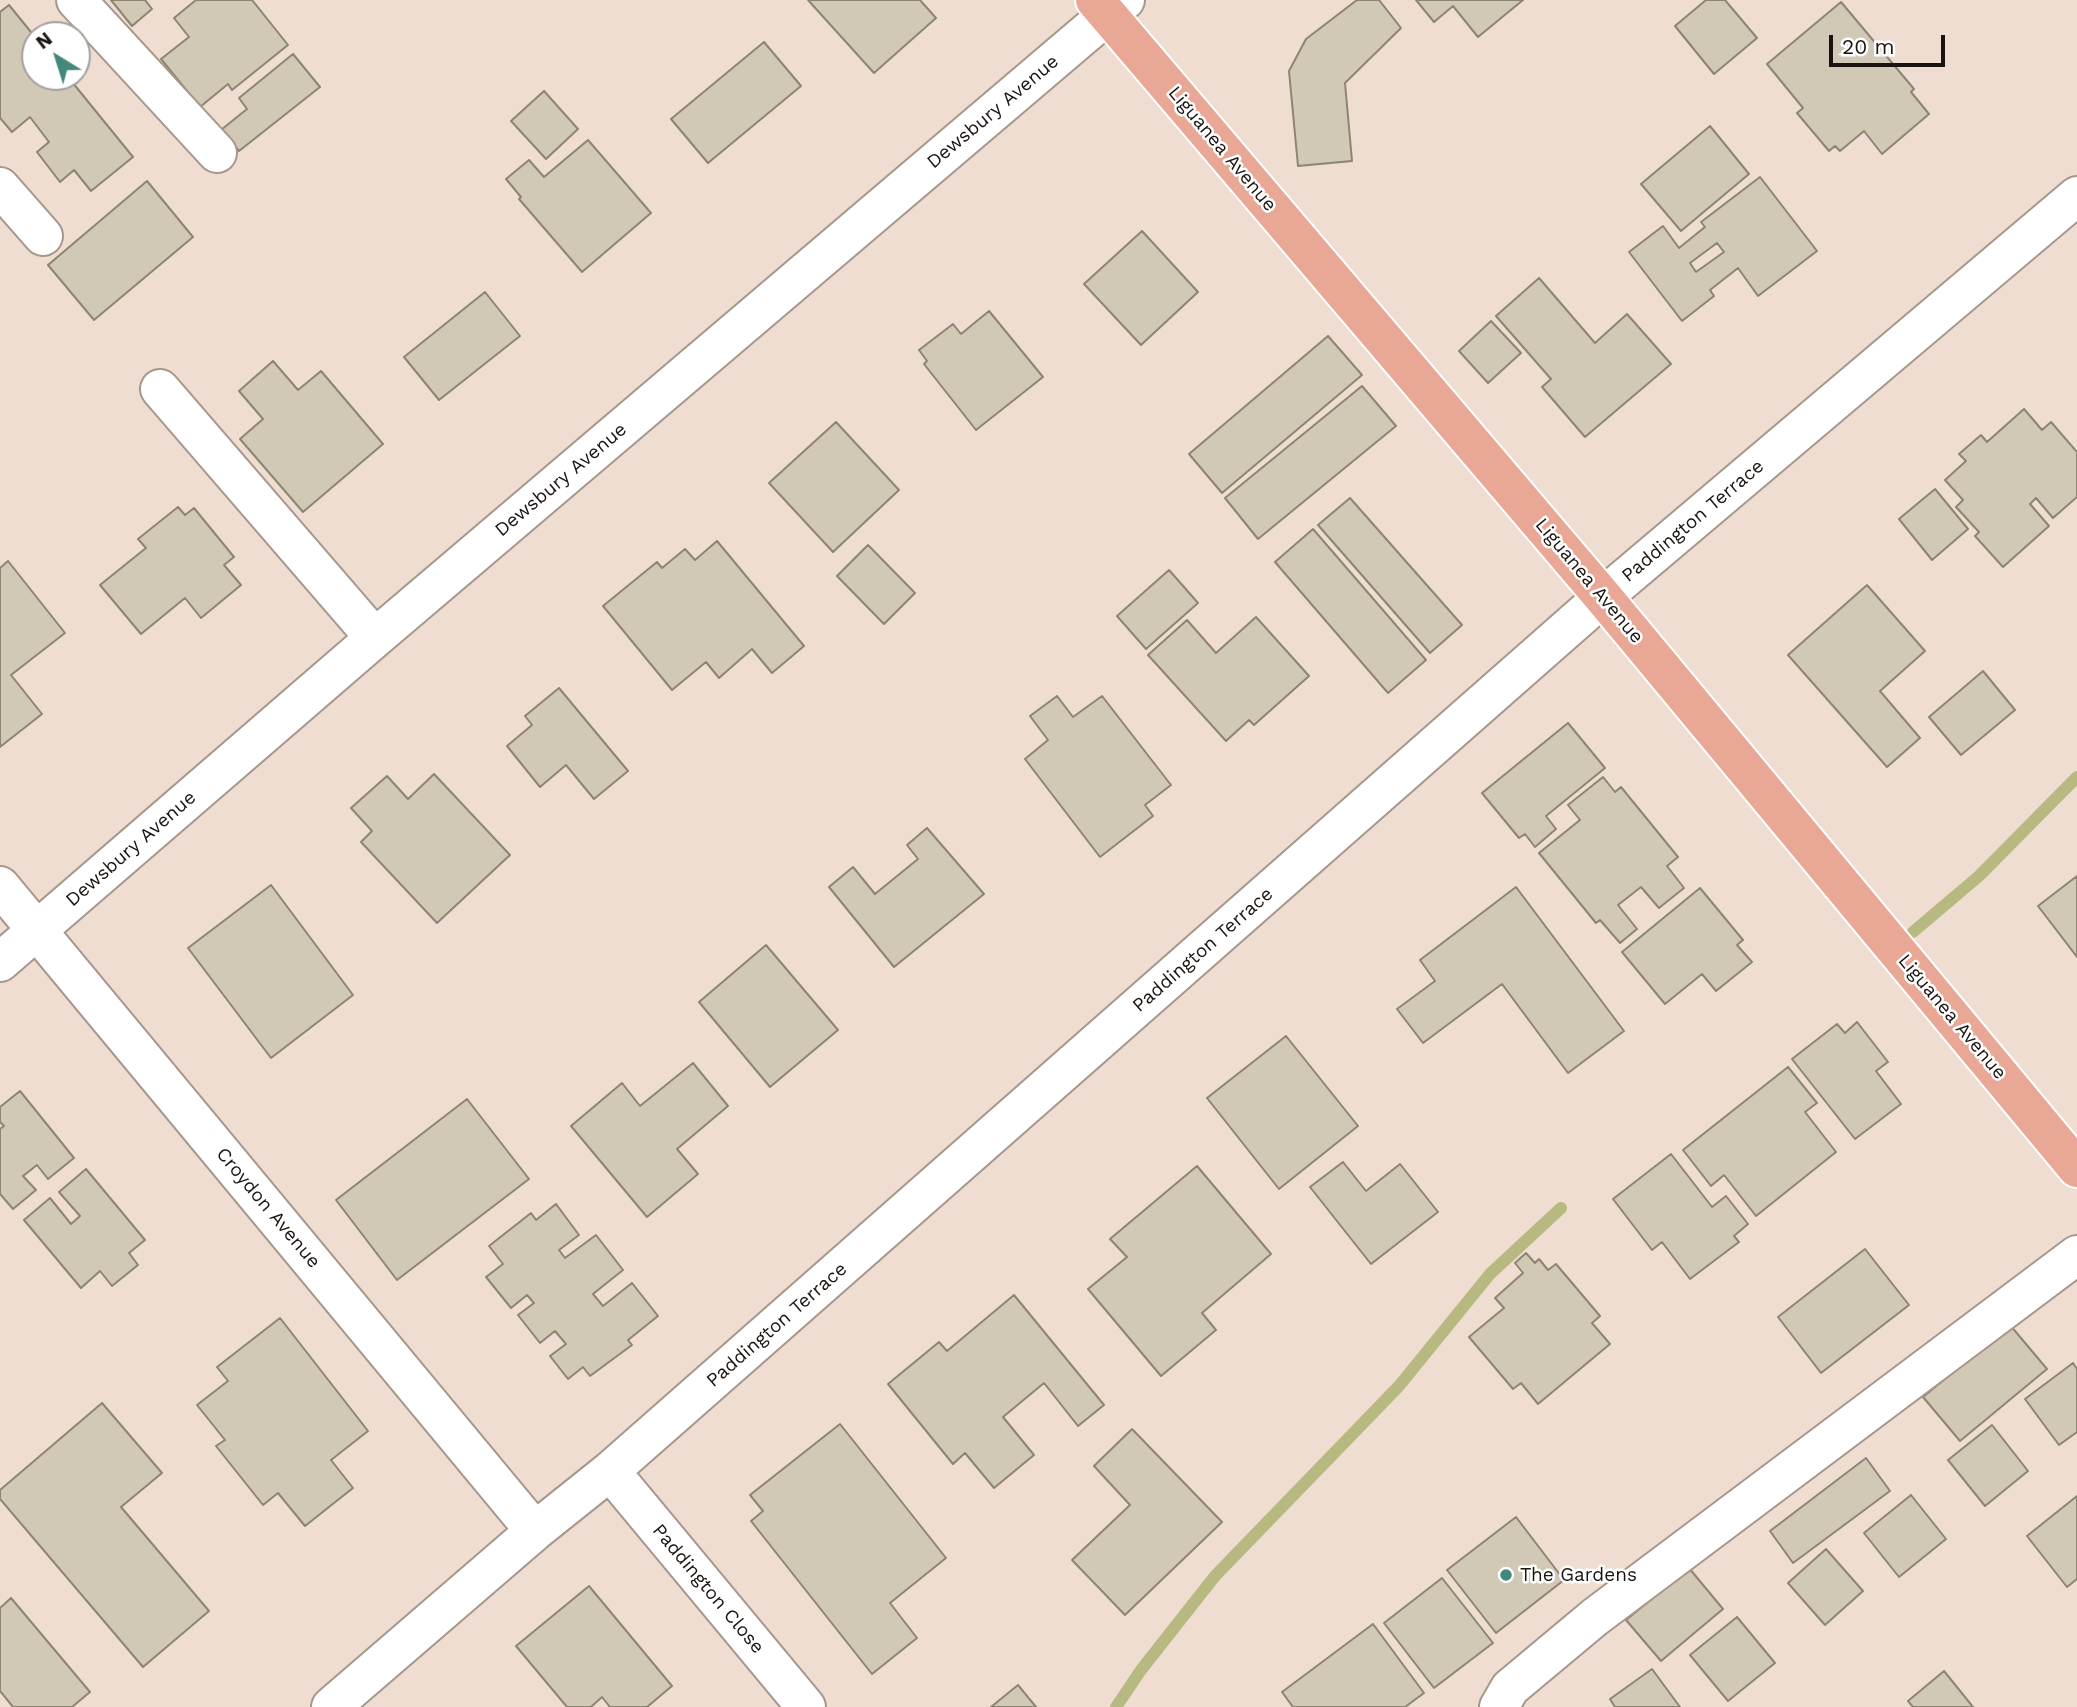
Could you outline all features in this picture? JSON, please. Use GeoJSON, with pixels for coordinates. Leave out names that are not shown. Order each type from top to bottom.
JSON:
{"type":"FeatureCollection","features":[{"type":"Feature","properties":{"kind":"main road","name":"Liguanea Avenue"},"geometry":{"type":"LineString","coordinates":[[1109,5],[2075,1162]]}},
{"type":"Feature","properties":{"kind":"street"},"geometry":{"type":"LineString","coordinates":[[76,0],[218,153]]}},
{"type":"Feature","properties":{"kind":"street","name":"Dewsbury Avenue"},"geometry":{"type":"LineString","coordinates":[[0,962],[1109,5]]}},
{"type":"Feature","properties":{"kind":"street"},"geometry":{"type":"LineString","coordinates":[[0,187],[43,236]]}},
{"type":"Feature","properties":{"kind":"street","name":"Paddington Terrace"},"geometry":{"type":"LineString","coordinates":[[331,1707],[535,1531],[610,1471],[1604,597],[2077,196]]}},
{"type":"Feature","properties":{"kind":"street"},"geometry":{"type":"LineString","coordinates":[[160,389],[375,638]]}},
{"type":"Feature","properties":{"kind":"street","name":"Croydon Avenue"},"geometry":{"type":"LineString","coordinates":[[0,886],[535,1531]]}},
{"type":"Feature","properties":{"kind":"street"},"geometry":{"type":"LineString","coordinates":[[1499,1707],[1510,1688],[1595,1617],[2077,1255]]}},
{"type":"Feature","properties":{"kind":"street","name":"Paddington Close"},"geometry":{"type":"LineString","coordinates":[[610,1471],[806,1707]]}},
{"type":"Feature","properties":{"kind":"building"},"geometry":{"type":"Polygon","coordinates":[[[111,0],[145,0],[152,9],[132,26],[111,0]]]}},
{"type":"Feature","properties":{"kind":"building"},"geometry":{"type":"Polygon","coordinates":[[[196,0],[252,0],[288,45],[232,90],[228,84],[200,107],[161,59],[189,37],[174,18],[196,0]]]}},
{"type":"Feature","properties":{"kind":"building"},"geometry":{"type":"Polygon","coordinates":[[[808,0],[920,0],[936,18],[874,73],[808,0]]]}},
{"type":"Feature","properties":{"kind":"building"},"geometry":{"type":"Polygon","coordinates":[[[1357,0],[1379,0],[1401,28],[1345,83],[1352,161],[1298,166],[1289,71],[1306,39],[1357,0]]]}},
{"type":"Feature","properties":{"kind":"building"},"geometry":{"type":"Polygon","coordinates":[[[1416,0],[1523,0],[1478,37],[1453,6],[1434,22],[1416,0]]]}},
{"type":"Feature","properties":{"kind":"building"},"geometry":{"type":"Polygon","coordinates":[[[1706,0],[1725,0],[1757,38],[1714,74],[1675,26],[1706,0]]]}},
{"type":"Feature","properties":{"kind":"building"},"geometry":{"type":"Polygon","coordinates":[[[1841,2],[1914,89],[1911,92],[1929,114],[1882,154],[1864,131],[1840,151],[1835,146],[1829,151],[1797,113],[1803,108],[1767,64],[1841,2]]]}},
{"type":"Feature","properties":{"kind":"building"},"geometry":{"type":"Polygon","coordinates":[[[9,5],[22,21],[21,91],[79,91],[133,157],[91,191],[74,170],[60,182],[37,152],[49,142],[30,117],[12,132],[0,118],[0,12],[9,5]]]}},
{"type":"Feature","properties":{"kind":"building"},"geometry":{"type":"Polygon","coordinates":[[[764,42],[801,86],[708,163],[671,119],[764,42]]]}},
{"type":"Feature","properties":{"kind":"building"},"geometry":{"type":"Polygon","coordinates":[[[293,54],[320,87],[239,151],[221,130],[247,109],[239,98],[293,54]]]}},
{"type":"Feature","properties":{"kind":"building"},"geometry":{"type":"Polygon","coordinates":[[[544,91],[578,129],[546,159],[511,121],[544,91]]]}},
{"type":"Feature","properties":{"kind":"building"},"geometry":{"type":"Polygon","coordinates":[[[1710,126],[1749,174],[1681,231],[1641,184],[1710,126]]]}},
{"type":"Feature","properties":{"kind":"building"},"geometry":{"type":"Polygon","coordinates":[[[588,140],[651,213],[582,272],[519,199],[521,197],[506,179],[529,160],[544,177],[588,140]]]}},
{"type":"Feature","properties":{"kind":"building"},"geometry":{"type":"Polygon","coordinates":[[[1760,177],[1817,251],[1758,296],[1738,268],[1710,290],[1714,296],[1682,321],[1629,252],[1663,226],[1679,248],[1705,227],[1701,222],[1760,177]],[[1717,243],[1690,263],[1696,272],[1724,252],[1717,243]]]}},
{"type":"Feature","properties":{"kind":"building"},"geometry":{"type":"Polygon","coordinates":[[[147,181],[193,237],[94,320],[48,265],[147,181]]]}},
{"type":"Feature","properties":{"kind":"building"},"geometry":{"type":"Polygon","coordinates":[[[1142,231],[1198,292],[1141,345],[1084,284],[1142,231]]]}},
{"type":"Feature","properties":{"kind":"building"},"geometry":{"type":"Polygon","coordinates":[[[1539,278],[1595,343],[1627,314],[1671,364],[1585,437],[1542,387],[1551,379],[1496,316],[1539,278]]]}},
{"type":"Feature","properties":{"kind":"building"},"geometry":{"type":"Polygon","coordinates":[[[485,292],[520,336],[439,400],[404,357],[485,292]]]}},
{"type":"Feature","properties":{"kind":"building"},"geometry":{"type":"Polygon","coordinates":[[[989,311],[1043,377],[976,430],[924,364],[927,361],[919,350],[953,324],[961,334],[989,311]]]}},
{"type":"Feature","properties":{"kind":"building"},"geometry":{"type":"Polygon","coordinates":[[[1491,321],[1521,353],[1488,383],[1459,351],[1491,321]]]}},
{"type":"Feature","properties":{"kind":"building"},"geometry":{"type":"Polygon","coordinates":[[[1328,336],[1362,375],[1222,493],[1189,454],[1328,336]]]}},
{"type":"Feature","properties":{"kind":"building"},"geometry":{"type":"Polygon","coordinates":[[[273,361],[298,390],[321,371],[383,444],[303,512],[240,439],[263,419],[239,391],[273,361]]]}},
{"type":"Feature","properties":{"kind":"building"},"geometry":{"type":"Polygon","coordinates":[[[1362,386],[1396,426],[1258,539],[1225,498],[1362,386]]]}},
{"type":"Feature","properties":{"kind":"building"},"geometry":{"type":"Polygon","coordinates":[[[2024,409],[2042,430],[2051,422],[2077,452],[2077,497],[2053,518],[2036,498],[2030,504],[2049,526],[2003,567],[1975,536],[1979,532],[1956,507],[1963,500],[1945,480],[1966,461],[1959,454],[1981,435],[1987,442],[2024,409]]]}},
{"type":"Feature","properties":{"kind":"building"},"geometry":{"type":"Polygon","coordinates":[[[836,422],[899,490],[833,552],[769,483],[836,422]]]}},
{"type":"Feature","properties":{"kind":"building"},"geometry":{"type":"Polygon","coordinates":[[[1935,489],[1968,529],[1932,560],[1899,519],[1935,489]]]}},
{"type":"Feature","properties":{"kind":"building"},"geometry":{"type":"Polygon","coordinates":[[[1350,498],[1462,625],[1430,653],[1318,525],[1350,498]]]}},
{"type":"Feature","properties":{"kind":"building"},"geometry":{"type":"Polygon","coordinates":[[[178,507],[185,515],[194,508],[234,557],[224,565],[241,585],[201,618],[185,598],[141,634],[100,585],[146,548],[138,539],[178,507]]]}},
{"type":"Feature","properties":{"kind":"building"},"geometry":{"type":"Polygon","coordinates":[[[1313,529],[1426,660],[1388,693],[1275,562],[1313,529]]]}},
{"type":"Feature","properties":{"kind":"building"},"geometry":{"type":"Polygon","coordinates":[[[717,541],[804,646],[772,673],[752,649],[719,678],[706,662],[672,690],[603,606],[657,562],[662,568],[685,549],[695,560],[717,541]]]}},
{"type":"Feature","properties":{"kind":"building"},"geometry":{"type":"Polygon","coordinates":[[[868,545],[915,593],[884,624],[837,576],[868,545]]]}},
{"type":"Feature","properties":{"kind":"building"},"geometry":{"type":"Polygon","coordinates":[[[8,561],[65,633],[11,675],[42,714],[0,747],[0,568],[8,561]]]}},
{"type":"Feature","properties":{"kind":"building"},"geometry":{"type":"Polygon","coordinates":[[[1169,570],[1198,603],[1146,649],[1117,616],[1169,570]]]}},
{"type":"Feature","properties":{"kind":"building"},"geometry":{"type":"Polygon","coordinates":[[[1867,585],[1925,651],[1880,691],[1920,738],[1887,767],[1788,655],[1867,585]]]}},
{"type":"Feature","properties":{"kind":"building"},"geometry":{"type":"Polygon","coordinates":[[[1256,617],[1309,676],[1254,725],[1249,720],[1226,741],[1148,655],[1187,620],[1216,653],[1256,617]]]}},
{"type":"Feature","properties":{"kind":"building"},"geometry":{"type":"Polygon","coordinates":[[[1983,671],[2015,710],[1961,755],[1929,717],[1983,671]]]}},
{"type":"Feature","properties":{"kind":"building"},"geometry":{"type":"Polygon","coordinates":[[[559,688],[628,771],[594,799],[566,765],[540,787],[507,746],[532,725],[525,716],[559,688]]]}},
{"type":"Feature","properties":{"kind":"building"},"geometry":{"type":"Polygon","coordinates":[[[1057,696],[1073,717],[1102,696],[1171,785],[1145,805],[1153,816],[1100,857],[1025,759],[1048,740],[1030,716],[1057,696]]]}},
{"type":"Feature","properties":{"kind":"building"},"geometry":{"type":"Polygon","coordinates":[[[1568,723],[1605,768],[1546,816],[1556,829],[1535,847],[1525,834],[1519,838],[1482,793],[1568,723]]]}},
{"type":"Feature","properties":{"kind":"building"},"geometry":{"type":"Polygon","coordinates":[[[434,774],[510,855],[437,923],[361,842],[372,831],[351,808],[387,776],[408,799],[434,774]]]}},
{"type":"Feature","properties":{"kind":"building"},"geometry":{"type":"Polygon","coordinates":[[[1603,777],[1615,792],[1621,787],[1678,857],[1667,866],[1684,888],[1659,908],[1641,887],[1618,905],[1637,929],[1620,943],[1600,920],[1596,923],[1539,853],[1580,820],[1568,805],[1603,777]]]}},
{"type":"Feature","properties":{"kind":"building"},"geometry":{"type":"Polygon","coordinates":[[[927,828],[984,894],[894,967],[829,887],[853,867],[875,894],[918,859],[907,845],[927,828]]]}},
{"type":"Feature","properties":{"kind":"building"},"geometry":{"type":"Polygon","coordinates":[[[2077,876],[2077,957],[2038,906],[2077,876]]]}},
{"type":"Feature","properties":{"kind":"building"},"geometry":{"type":"Polygon","coordinates":[[[271,885],[353,995],[271,1058],[188,948],[271,885]]]}},
{"type":"Feature","properties":{"kind":"building"},"geometry":{"type":"Polygon","coordinates":[[[1516,887],[1624,1031],[1568,1073],[1502,984],[1423,1043],[1397,1009],[1435,981],[1420,960],[1516,887]]]}},
{"type":"Feature","properties":{"kind":"building"},"geometry":{"type":"Polygon","coordinates":[[[1700,888],[1743,940],[1737,945],[1752,962],[1716,991],[1702,974],[1665,1004],[1622,952],[1700,888]]]}},
{"type":"Feature","properties":{"kind":"building"},"geometry":{"type":"Polygon","coordinates":[[[766,945],[838,1030],[770,1087],[699,1002],[766,945]]]}},
{"type":"Feature","properties":{"kind":"building"},"geometry":{"type":"Polygon","coordinates":[[[1857,1022],[1888,1062],[1876,1071],[1901,1104],[1855,1139],[1792,1059],[1837,1024],[1845,1033],[1857,1022]]]}},
{"type":"Feature","properties":{"kind":"building"},"geometry":{"type":"Polygon","coordinates":[[[1286,1036],[1358,1126],[1279,1189],[1207,1098],[1286,1036]]]}},
{"type":"Feature","properties":{"kind":"building"},"geometry":{"type":"Polygon","coordinates":[[[693,1063],[728,1106],[677,1149],[698,1174],[647,1217],[571,1126],[622,1083],[640,1106],[693,1063]]]}},
{"type":"Feature","properties":{"kind":"building"},"geometry":{"type":"Polygon","coordinates":[[[1788,1067],[1817,1103],[1805,1112],[1836,1152],[1756,1216],[1724,1175],[1711,1186],[1683,1150],[1788,1067]]]}},
{"type":"Feature","properties":{"kind":"building"},"geometry":{"type":"Polygon","coordinates":[[[20,1091],[74,1158],[48,1179],[37,1165],[23,1176],[36,1190],[13,1209],[0,1194],[0,1129],[4,1126],[0,1122],[0,1107],[20,1091]]]}},
{"type":"Feature","properties":{"kind":"building"},"geometry":{"type":"Polygon","coordinates":[[[467,1099],[529,1179],[397,1280],[336,1200],[467,1099]]]}},
{"type":"Feature","properties":{"kind":"building"},"geometry":{"type":"Polygon","coordinates":[[[1671,1154],[1712,1207],[1726,1196],[1748,1224],[1734,1236],[1739,1242],[1690,1279],[1662,1242],[1652,1250],[1613,1199],[1671,1154]]]}},
{"type":"Feature","properties":{"kind":"building"},"geometry":{"type":"Polygon","coordinates":[[[1343,1162],[1366,1191],[1400,1164],[1438,1212],[1371,1264],[1310,1187],[1343,1162]]]}},
{"type":"Feature","properties":{"kind":"building"},"geometry":{"type":"Polygon","coordinates":[[[1197,1166],[1271,1254],[1202,1313],[1216,1330],[1161,1376],[1088,1289],[1127,1257],[1110,1239],[1197,1166]]]}},
{"type":"Feature","properties":{"kind":"building"},"geometry":{"type":"Polygon","coordinates":[[[86,1169],[145,1240],[129,1253],[138,1265],[112,1286],[100,1271],[81,1288],[24,1220],[50,1198],[71,1224],[80,1216],[59,1192],[86,1169]]]}},
{"type":"Feature","properties":{"kind":"building"},"geometry":{"type":"Polygon","coordinates":[[[556,1204],[579,1235],[559,1250],[565,1258],[596,1235],[623,1270],[593,1294],[603,1306],[632,1283],[658,1316],[628,1340],[632,1345],[590,1376],[583,1367],[568,1379],[550,1356],[566,1344],[555,1331],[540,1343],[518,1315],[534,1303],[527,1295],[511,1308],[486,1277],[503,1264],[489,1246],[531,1213],[536,1220],[556,1204]]]}},
{"type":"Feature","properties":{"kind":"building"},"geometry":{"type":"Polygon","coordinates":[[[1865,1249],[1909,1305],[1821,1373],[1778,1317],[1865,1249]]]}},
{"type":"Feature","properties":{"kind":"building"},"geometry":{"type":"Polygon","coordinates":[[[1526,1253],[1535,1263],[1539,1259],[1548,1270],[1556,1264],[1600,1316],[1592,1323],[1610,1344],[1538,1404],[1521,1383],[1513,1389],[1469,1337],[1504,1308],[1495,1298],[1523,1273],[1515,1263],[1526,1253]]]}},
{"type":"Feature","properties":{"kind":"building"},"geometry":{"type":"Polygon","coordinates":[[[1014,1295],[1104,1405],[1078,1426],[1044,1383],[1003,1417],[1034,1455],[994,1488],[965,1453],[953,1464],[888,1384],[939,1342],[947,1351],[1014,1295]]]}},
{"type":"Feature","properties":{"kind":"building"},"geometry":{"type":"Polygon","coordinates":[[[280,1318],[368,1431],[331,1460],[353,1488],[305,1526],[278,1493],[263,1505],[216,1446],[225,1440],[197,1405],[228,1381],[217,1367],[280,1318]]]}},
{"type":"Feature","properties":{"kind":"building"},"geometry":{"type":"Polygon","coordinates":[[[2010,1325],[2047,1369],[1960,1441],[1923,1397],[2010,1325]]]}},
{"type":"Feature","properties":{"kind":"building"},"geometry":{"type":"Polygon","coordinates":[[[2073,1363],[2077,1369],[2077,1432],[2059,1445],[2025,1399],[2073,1363]]]}},
{"type":"Feature","properties":{"kind":"building"},"geometry":{"type":"Polygon","coordinates":[[[102,1403],[162,1473],[121,1507],[209,1611],[143,1667],[0,1499],[0,1490],[102,1403]]]}},
{"type":"Feature","properties":{"kind":"building"},"geometry":{"type":"Polygon","coordinates":[[[840,1424],[946,1558],[890,1603],[917,1638],[872,1674],[751,1521],[763,1511],[750,1495],[840,1424]]]}},
{"type":"Feature","properties":{"kind":"building"},"geometry":{"type":"Polygon","coordinates":[[[1992,1425],[2028,1471],[1985,1506],[1948,1460],[1992,1425]]]}},
{"type":"Feature","properties":{"kind":"building"},"geometry":{"type":"Polygon","coordinates":[[[1132,1429],[1222,1522],[1125,1615],[1072,1560],[1130,1505],[1094,1466],[1132,1429]]]}},
{"type":"Feature","properties":{"kind":"building"},"geometry":{"type":"Polygon","coordinates":[[[1866,1458],[1890,1491],[1793,1563],[1770,1531],[1866,1458]]]}},
{"type":"Feature","properties":{"kind":"building"},"geometry":{"type":"Polygon","coordinates":[[[1911,1495],[1946,1539],[1899,1577],[1864,1533],[1911,1495]]]}},
{"type":"Feature","properties":{"kind":"building"},"geometry":{"type":"Polygon","coordinates":[[[2077,1496],[2077,1579],[2067,1587],[2027,1536],[2077,1496]]]}},
{"type":"Feature","properties":{"kind":"building","name":"The Gardens"},"geometry":{"type":"Polygon","coordinates":[[[1516,1517],[1564,1580],[1496,1633],[1447,1570],[1516,1517]]]}},
{"type":"Feature","properties":{"kind":"building"},"geometry":{"type":"Polygon","coordinates":[[[1826,1549],[1863,1591],[1825,1625],[1788,1583],[1826,1549]]]}},
{"type":"Feature","properties":{"kind":"building"},"geometry":{"type":"Polygon","coordinates":[[[1689,1568],[1723,1609],[1661,1661],[1626,1620],[1689,1568]]]}},
{"type":"Feature","properties":{"kind":"building"},"geometry":{"type":"Polygon","coordinates":[[[1442,1578],[1493,1643],[1434,1688],[1384,1623],[1442,1578]]]}},
{"type":"Feature","properties":{"kind":"building"},"geometry":{"type":"Polygon","coordinates":[[[589,1586],[672,1686],[647,1707],[610,1707],[602,1697],[591,1707],[567,1707],[516,1646],[589,1586]]]}},
{"type":"Feature","properties":{"kind":"building"},"geometry":{"type":"Polygon","coordinates":[[[11,1598],[90,1692],[72,1707],[13,1707],[0,1691],[0,1608],[11,1598]]]}},
{"type":"Feature","properties":{"kind":"building"},"geometry":{"type":"Polygon","coordinates":[[[1737,1617],[1775,1663],[1728,1701],[1690,1655],[1737,1617]]]}},
{"type":"Feature","properties":{"kind":"building"},"geometry":{"type":"Polygon","coordinates":[[[1373,1624],[1424,1693],[1405,1707],[1293,1707],[1282,1692],[1373,1624]]]}},
{"type":"Feature","properties":{"kind":"building"},"geometry":{"type":"Polygon","coordinates":[[[1652,1669],[1680,1707],[1615,1707],[1610,1699],[1652,1669]]]}},
{"type":"Feature","properties":{"kind":"building"},"geometry":{"type":"Polygon","coordinates":[[[1944,1671],[1973,1707],[1913,1707],[1908,1701],[1944,1671]]]}},
{"type":"Feature","properties":{"kind":"building"},"geometry":{"type":"Polygon","coordinates":[[[1018,1685],[1036,1707],[991,1707],[1018,1685]]]}},
{"type":"Feature","properties":{"kind":"waterway"},"geometry":{"type":"LineString","coordinates":[[1913,932],[1979,876],[2077,777]]}},
{"type":"Feature","properties":{"kind":"waterway"},"geometry":{"type":"LineString","coordinates":[[1116,1707],[1141,1670],[1215,1576],[1399,1386],[1490,1274],[1561,1208]]}},
{"type":"Feature","properties":{"kind":"place","name":"The Gardens"},"geometry":{"type":"Point","coordinates":[1506,1575]}}]}
